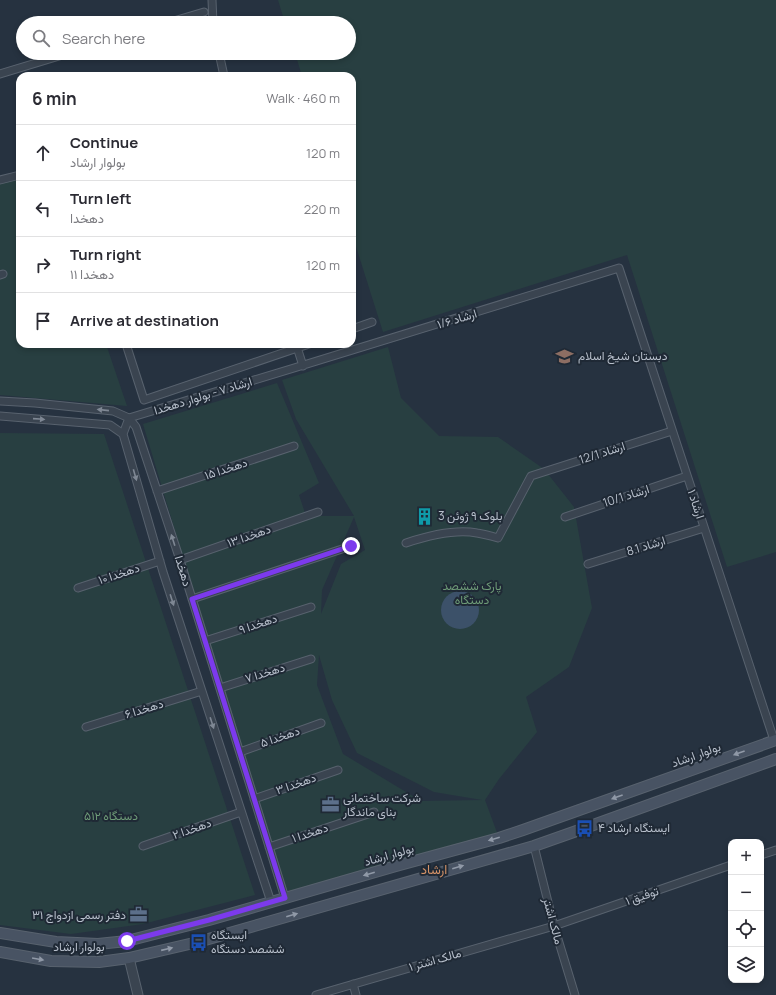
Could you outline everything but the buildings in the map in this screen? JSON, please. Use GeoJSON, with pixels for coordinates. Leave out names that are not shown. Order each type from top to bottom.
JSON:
{"type":"FeatureCollection","features":[{"type":"Feature","properties":{"kind":"main road","name":"بولوار ارشاد"},"geometry":{"type":"LineString","coordinates":[[0,933],[56,942],[98,944],[127,941],[209,920],[499,838],[775,740]]}},
{"type":"Feature","properties":{"kind":"main road","name":"بولوار ارشاد"},"geometry":{"type":"LineString","coordinates":[[0,952],[51,961],[99,962],[129,958],[198,942],[534,846],[776,759]]}},
{"type":"Feature","properties":{"kind":"main road"},"geometry":{"type":"LineString","coordinates":[[396,866],[400,884]]}},
{"type":"Feature","properties":{"kind":"street"},"geometry":{"type":"LineString","coordinates":[[212,0],[213,16]]}},
{"type":"Feature","properties":{"kind":"street"},"geometry":{"type":"LineString","coordinates":[[191,16],[204,12]]}},
{"type":"Feature","properties":{"kind":"street"},"geometry":{"type":"LineString","coordinates":[[0,74],[46,60]]}},
{"type":"Feature","properties":{"kind":"street"},"geometry":{"type":"LineString","coordinates":[[221,60],[223,72]]}},
{"type":"Feature","properties":{"kind":"street"},"geometry":{"type":"LineString","coordinates":[[0,180],[16,176]]}},
{"type":"Feature","properties":{"kind":"street","name":"ارشاد ۱/۶"},"geometry":{"type":"LineString","coordinates":[[294,368],[619,268]]}},
{"type":"Feature","properties":{"kind":"street","name":"ارشاد ۱"},"geometry":{"type":"LineString","coordinates":[[619,268],[775,740]]}},
{"type":"Feature","properties":{"kind":"street"},"geometry":{"type":"LineString","coordinates":[[356,328],[372,322]]}},
{"type":"Feature","properties":{"kind":"street"},"geometry":{"type":"LineString","coordinates":[[127,348],[144,400],[291,348]]}},
{"type":"Feature","properties":{"kind":"street"},"geometry":{"type":"LineString","coordinates":[[298,348],[303,366]]}},
{"type":"Feature","properties":{"kind":"street","name":"ارشاد ۷ - بولوار دهخدا"},"geometry":{"type":"LineString","coordinates":[[129,418],[294,368]]}},
{"type":"Feature","properties":{"kind":"street"},"geometry":{"type":"LineString","coordinates":[[0,401],[113,411],[129,418],[123,434],[110,425],[0,416]]}},
{"type":"Feature","properties":{"kind":"street","name":"دهخدا"},"geometry":{"type":"LineString","coordinates":[[129,418],[136,427],[180,560],[285,898]]}},
{"type":"Feature","properties":{"kind":"street","name":"ارشاد 12/1"},"geometry":{"type":"LineString","coordinates":[[406,543],[430,536],[458,532],[476,532],[498,538],[531,476],[672,431]]}},
{"type":"Feature","properties":{"kind":"street","name":"دهخدا"},"geometry":{"type":"LineString","coordinates":[[123,434],[160,560],[271,902]]}},
{"type":"Feature","properties":{"kind":"street","name":"دهخدا ۱۵"},"geometry":{"type":"LineString","coordinates":[[157,491],[294,446]]}},
{"type":"Feature","properties":{"kind":"street","name":"ارشاد 10/1"},"geometry":{"type":"LineString","coordinates":[[565,517],[687,476]]}},
{"type":"Feature","properties":{"kind":"street","name":"دهخدا ۱۳"},"geometry":{"type":"LineString","coordinates":[[180,560],[318,512]]}},
{"type":"Feature","properties":{"kind":"street","name":"ارشاد 8.1"},"geometry":{"type":"LineString","coordinates":[[588,564],[704,528]]}},
{"type":"Feature","properties":{"kind":"street"},"geometry":{"type":"LineString","coordinates":[[192,599],[351,546]]}},
{"type":"Feature","properties":{"kind":"street","name":"دهخدا ۱۰"},"geometry":{"type":"LineString","coordinates":[[78,588],[160,560]]}},
{"type":"Feature","properties":{"kind":"street","name":"دهخدا ۹"},"geometry":{"type":"LineString","coordinates":[[205,642],[311,607]]}},
{"type":"Feature","properties":{"kind":"street","name":"دهخدا ۷"},"geometry":{"type":"LineString","coordinates":[[220,688],[311,659]]}},
{"type":"Feature","properties":{"kind":"street","name":"دهخدا ۶"},"geometry":{"type":"LineString","coordinates":[[86,727],[202,691]]}},
{"type":"Feature","properties":{"kind":"street","name":"دهخدا ۵"},"geometry":{"type":"LineString","coordinates":[[240,752],[321,723]]}},
{"type":"Feature","properties":{"kind":"street","name":"دهخدا ۳"},"geometry":{"type":"LineString","coordinates":[[254,799],[338,770]]}},
{"type":"Feature","properties":{"kind":"street","name":"دهخدا ۲"},"geometry":{"type":"LineString","coordinates":[[143,846],[241,812]]}},
{"type":"Feature","properties":{"kind":"street","name":"دهخدا ۱"},"geometry":{"type":"LineString","coordinates":[[269,847],[374,812]]}},
{"type":"Feature","properties":{"kind":"street","name":"مالک اشتر"},"geometry":{"type":"LineString","coordinates":[[534,846],[554,926],[575,995]]}},
{"type":"Feature","properties":{"kind":"street"},"geometry":{"type":"LineString","coordinates":[[764,854],[776,850]]}},
{"type":"Feature","properties":{"kind":"street","name":"توفیق ۱"},"geometry":{"type":"LineString","coordinates":[[554,926],[728,866]]}},
{"type":"Feature","properties":{"kind":"street","name":"مالک اشتر ۱"},"geometry":{"type":"LineString","coordinates":[[316,995],[554,926]]}},
{"type":"Feature","properties":{"kind":"street"},"geometry":{"type":"LineString","coordinates":[[129,958],[138,995]]}},
{"type":"Feature","properties":{"kind":"street"},"geometry":{"type":"LineString","coordinates":[[353,984],[356,995]]}},
{"type":"Feature","properties":{"kind":"green space"},"geometry":{"type":"Polygon","coordinates":[[[278,0],[776,0],[776,552],[727,567],[627,255],[383,332],[356,247],[356,72],[301,72],[297,60],[356,60],[356,16],[283,16],[278,0]]]}},
{"type":"Feature","properties":{"kind":"green space"},"geometry":{"type":"Polygon","coordinates":[[[16,178],[16,348],[107,348],[127,406],[0,395],[0,183],[16,178]]]}},
{"type":"Feature","properties":{"kind":"green space","name":"پارک‌ ششصد دستگاه"},"geometry":{"type":"Polygon","coordinates":[[[388,347],[401,398],[439,436],[498,437],[544,469],[574,507],[592,608],[569,667],[526,697],[537,732],[499,779],[485,800],[499,838],[285,898],[143,424],[277,383],[319,483],[299,495],[306,516],[354,516],[296,419],[282,380],[388,347]],[[354,517],[322,590],[321,614],[341,564],[365,550],[354,517]],[[319,655],[317,685],[343,754],[421,801],[482,800],[434,792],[357,753],[332,700],[319,655]]]}},
{"type":"Feature","properties":{"kind":"green space","name":"۵۱۲ دستگاه"},"geometry":{"type":"Polygon","coordinates":[[[0,433],[104,434],[255,895],[143,924],[71,934],[0,925],[0,433]]]}},
{"type":"Feature","properties":{"kind":"water"},"geometry":{"type":"Polygon","coordinates":[[[456,591],[464,591],[476,600],[479,610],[476,620],[470,626],[464,629],[456,629],[444,620],[441,614],[441,606],[450,594],[456,591]]]}},
{"type":"Feature","properties":{"kind":"place","name":"دبستان شیخ اسلام"},"geometry":{"type":"Point","coordinates":[565,356]}},
{"type":"Feature","properties":{"kind":"place","name":"بلوک ۹ ژوئن 3"},"geometry":{"type":"Point","coordinates":[425,516]}},
{"type":"Feature","properties":{"kind":"place","name":"شرکت ساختمانی بنای ماندگار"},"geometry":{"type":"Point","coordinates":[330,805]}},
{"type":"Feature","properties":{"kind":"place","name":"ایستگاه ارشاد ۴"},"geometry":{"type":"Point","coordinates":[585,828]}},
{"type":"Feature","properties":{"kind":"place","name":"دفتر رسمی ازدواج ۳۱"},"geometry":{"type":"Point","coordinates":[139,915]}},
{"type":"Feature","properties":{"kind":"place","name":"ایستگاه ششصد دستگاه"},"geometry":{"type":"Point","coordinates":[198,942]}},
{"type":"Feature","properties":{"kind":"district","name":"ارشاد"},"geometry":{"type":"Point","coordinates":[434,869]}},
{"type":"Feature","properties":{"kind":"route"},"geometry":{"type":"LineString","coordinates":[[127,941],[209,920],[285,898],[192,599],[351,546]]}}]}
